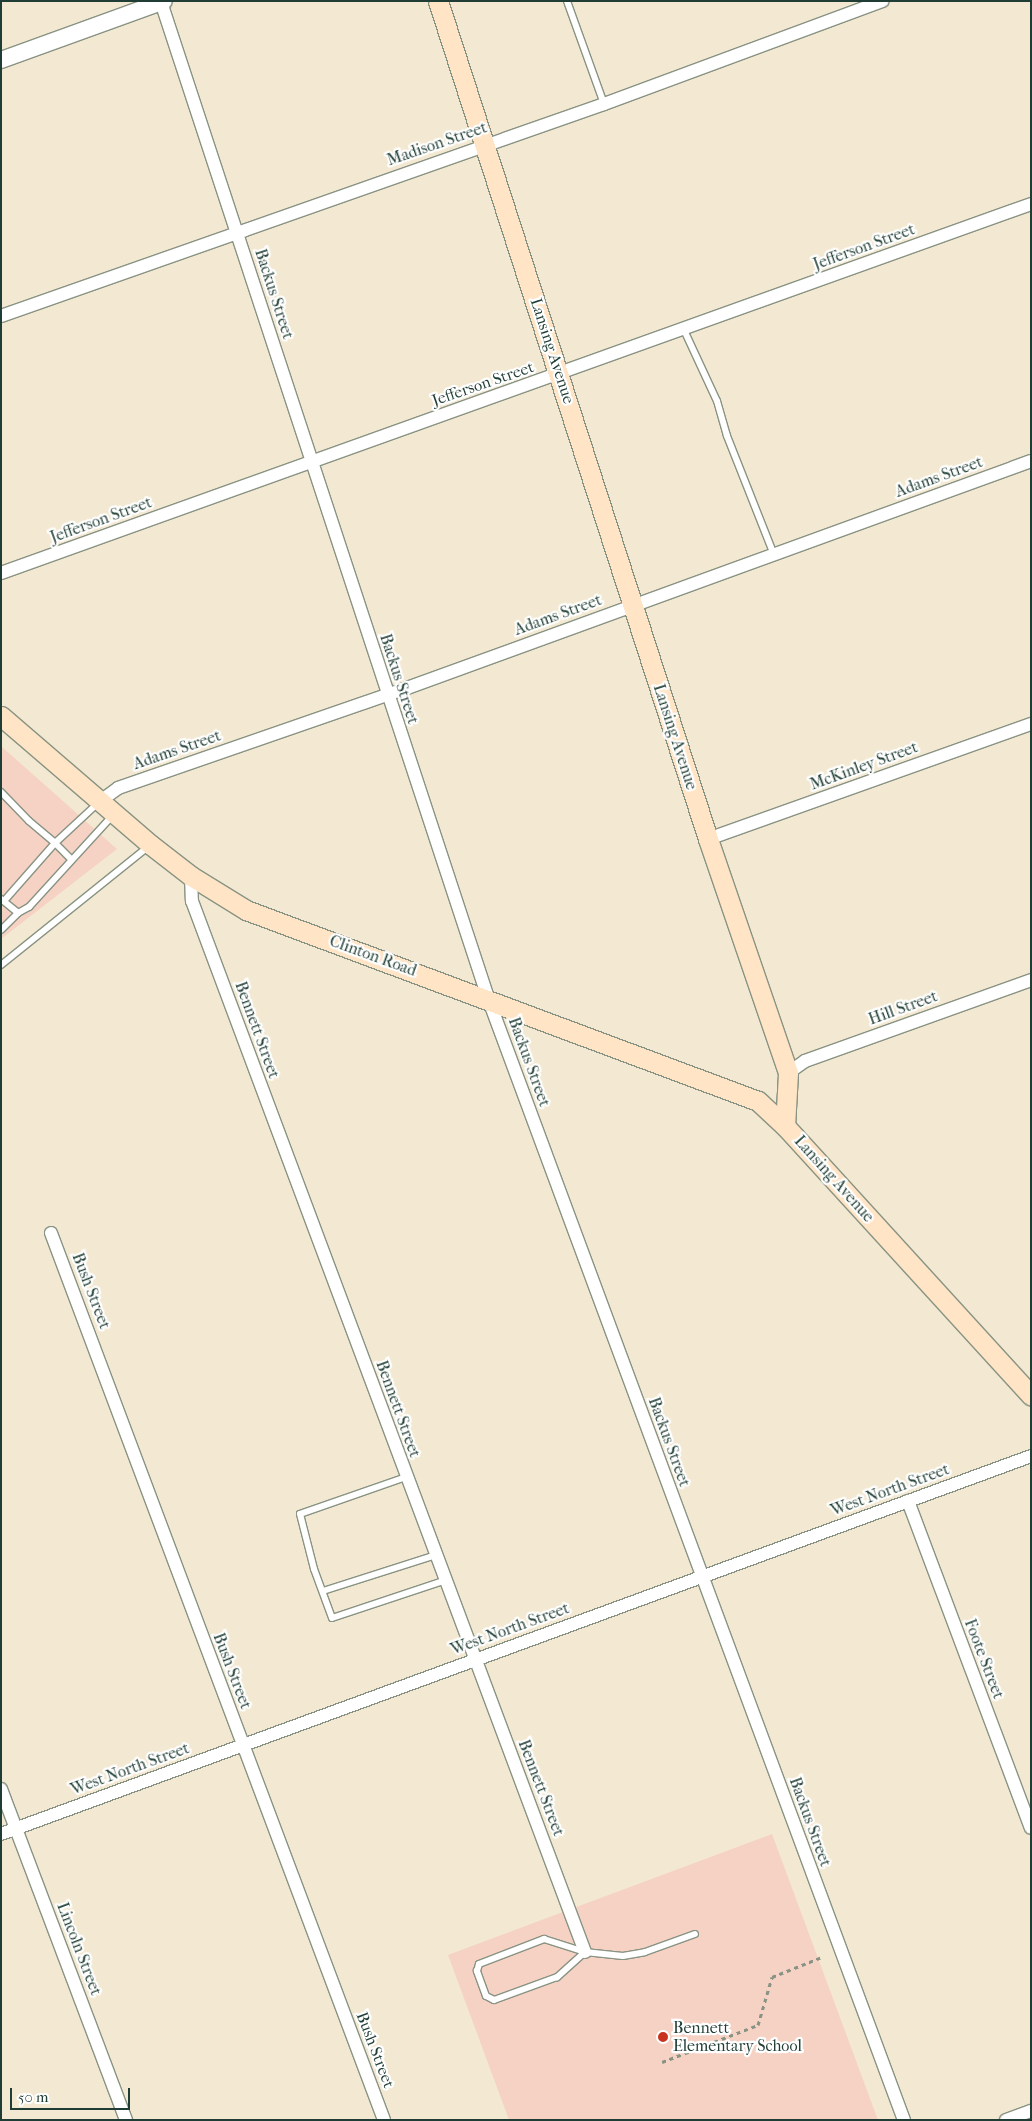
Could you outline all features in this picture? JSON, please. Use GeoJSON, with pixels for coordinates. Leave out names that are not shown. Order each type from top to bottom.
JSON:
{"type":"FeatureCollection","features":[{"type":"Feature","properties":{"kind":"main road","name":"Lansing Avenue"},"geometry":{"type":"LineString","coordinates":[[438,1],[560,374],[708,839],[788,1073],[785,1126],[1031,1395]]}},
{"type":"Feature","properties":{"kind":"main road","name":"Clinton Road"},"geometry":{"type":"LineString","coordinates":[[1,716],[151,845],[191,876],[246,910],[736,1091],[758,1101],[785,1126]]}},
{"type":"Feature","properties":{"kind":"street","name":"Madison Street"},"geometry":{"type":"LineString","coordinates":[[1,316],[484,144],[604,104],[883,1]]}},
{"type":"Feature","properties":{"kind":"street"},"geometry":{"type":"LineString","coordinates":[[1,60],[162,2]]}},
{"type":"Feature","properties":{"kind":"street","name":"Backus Street"},"geometry":{"type":"LineString","coordinates":[[162,2],[387,695],[488,998],[904,2120]]}},
{"type":"Feature","properties":{"kind":"street","name":"Jefferson Street"},"geometry":{"type":"LineString","coordinates":[[1,573],[684,330],[1031,204]]}},
{"type":"Feature","properties":{"kind":"street","name":"Adams Street"},"geometry":{"type":"LineString","coordinates":[[99,802],[118,788],[387,695],[1031,461]]}},
{"type":"Feature","properties":{"kind":"street","name":"McKinley Street"},"geometry":{"type":"LineString","coordinates":[[708,839],[1031,724]]}},
{"type":"Feature","properties":{"kind":"street","name":"Bennett Street"},"geometry":{"type":"LineString","coordinates":[[191,876],[192,902],[585,1952]]}},
{"type":"Feature","properties":{"kind":"street","name":"Hill Street"},"geometry":{"type":"LineString","coordinates":[[788,1073],[804,1061],[1031,980]]}},
{"type":"Feature","properties":{"kind":"street","name":"Bush Street"},"geometry":{"type":"LineString","coordinates":[[51,1233],[384,2120]]}},
{"type":"Feature","properties":{"kind":"street","name":"West North Street"},"geometry":{"type":"LineString","coordinates":[[1,1834],[1031,1456]]}},
{"type":"Feature","properties":{"kind":"street","name":"Foote Street"},"geometry":{"type":"LineString","coordinates":[[908,1501],[1031,1828]]}},
{"type":"Feature","properties":{"kind":"street","name":"Lincoln Street"},"geometry":{"type":"LineString","coordinates":[[1,1789],[126,2120]]}},
{"type":"Feature","properties":{"kind":"street"},"geometry":{"type":"LineString","coordinates":[[1006,2120],[1031,2111]]}},
{"type":"Feature","properties":{"kind":"lane"},"geometry":{"type":"LineString","coordinates":[[567,1],[604,104]]}},
{"type":"Feature","properties":{"kind":"lane"},"geometry":{"type":"LineString","coordinates":[[684,330],[718,401],[728,436],[774,555]]}},
{"type":"Feature","properties":{"kind":"lane"},"geometry":{"type":"LineString","coordinates":[[1,792],[28,822],[55,843],[71,859]]}},
{"type":"Feature","properties":{"kind":"lane"},"geometry":{"type":"LineString","coordinates":[[18,913],[3,900],[55,843],[99,802]]}},
{"type":"Feature","properties":{"kind":"lane"},"geometry":{"type":"LineString","coordinates":[[1,930],[18,913],[29,907],[50,887],[71,859],[114,814]]}},
{"type":"Feature","properties":{"kind":"lane"},"geometry":{"type":"LineString","coordinates":[[1,965],[151,845]]}},
{"type":"Feature","properties":{"kind":"lane"},"geometry":{"type":"LineString","coordinates":[[406,1477],[300,1514],[332,1618],[446,1580]]}},
{"type":"Feature","properties":{"kind":"lane"},"geometry":{"type":"LineString","coordinates":[[323,1591],[436,1555]]}},
{"type":"Feature","properties":{"kind":"lane"},"geometry":{"type":"LineString","coordinates":[[585,1952],[557,1977],[494,2000],[486,1996],[477,1971],[479,1964],[544,1939],[585,1952],[622,1956],[645,1952],[695,1934]]}},
{"type":"Feature","properties":{"kind":"path"},"geometry":{"type":"LineString","coordinates":[[662,2062],[758,2025],[772,1977],[822,1957]]}},
{"type":"Feature","properties":{"kind":"shaded area"},"geometry":{"type":"Polygon","coordinates":[[[1,746],[117,849],[1,939],[1,746]]]}},
{"type":"Feature","properties":{"kind":"shaded area","name":"Bennett Elementary School"},"geometry":{"type":"Polygon","coordinates":[[[772,1834],[878,2120],[509,2120],[448,1955],[772,1834]]]}},
{"type":"Feature","properties":{"kind":"place","name":"Bennett Elementary School"},"geometry":{"type":"Point","coordinates":[663,2037]}}]}
